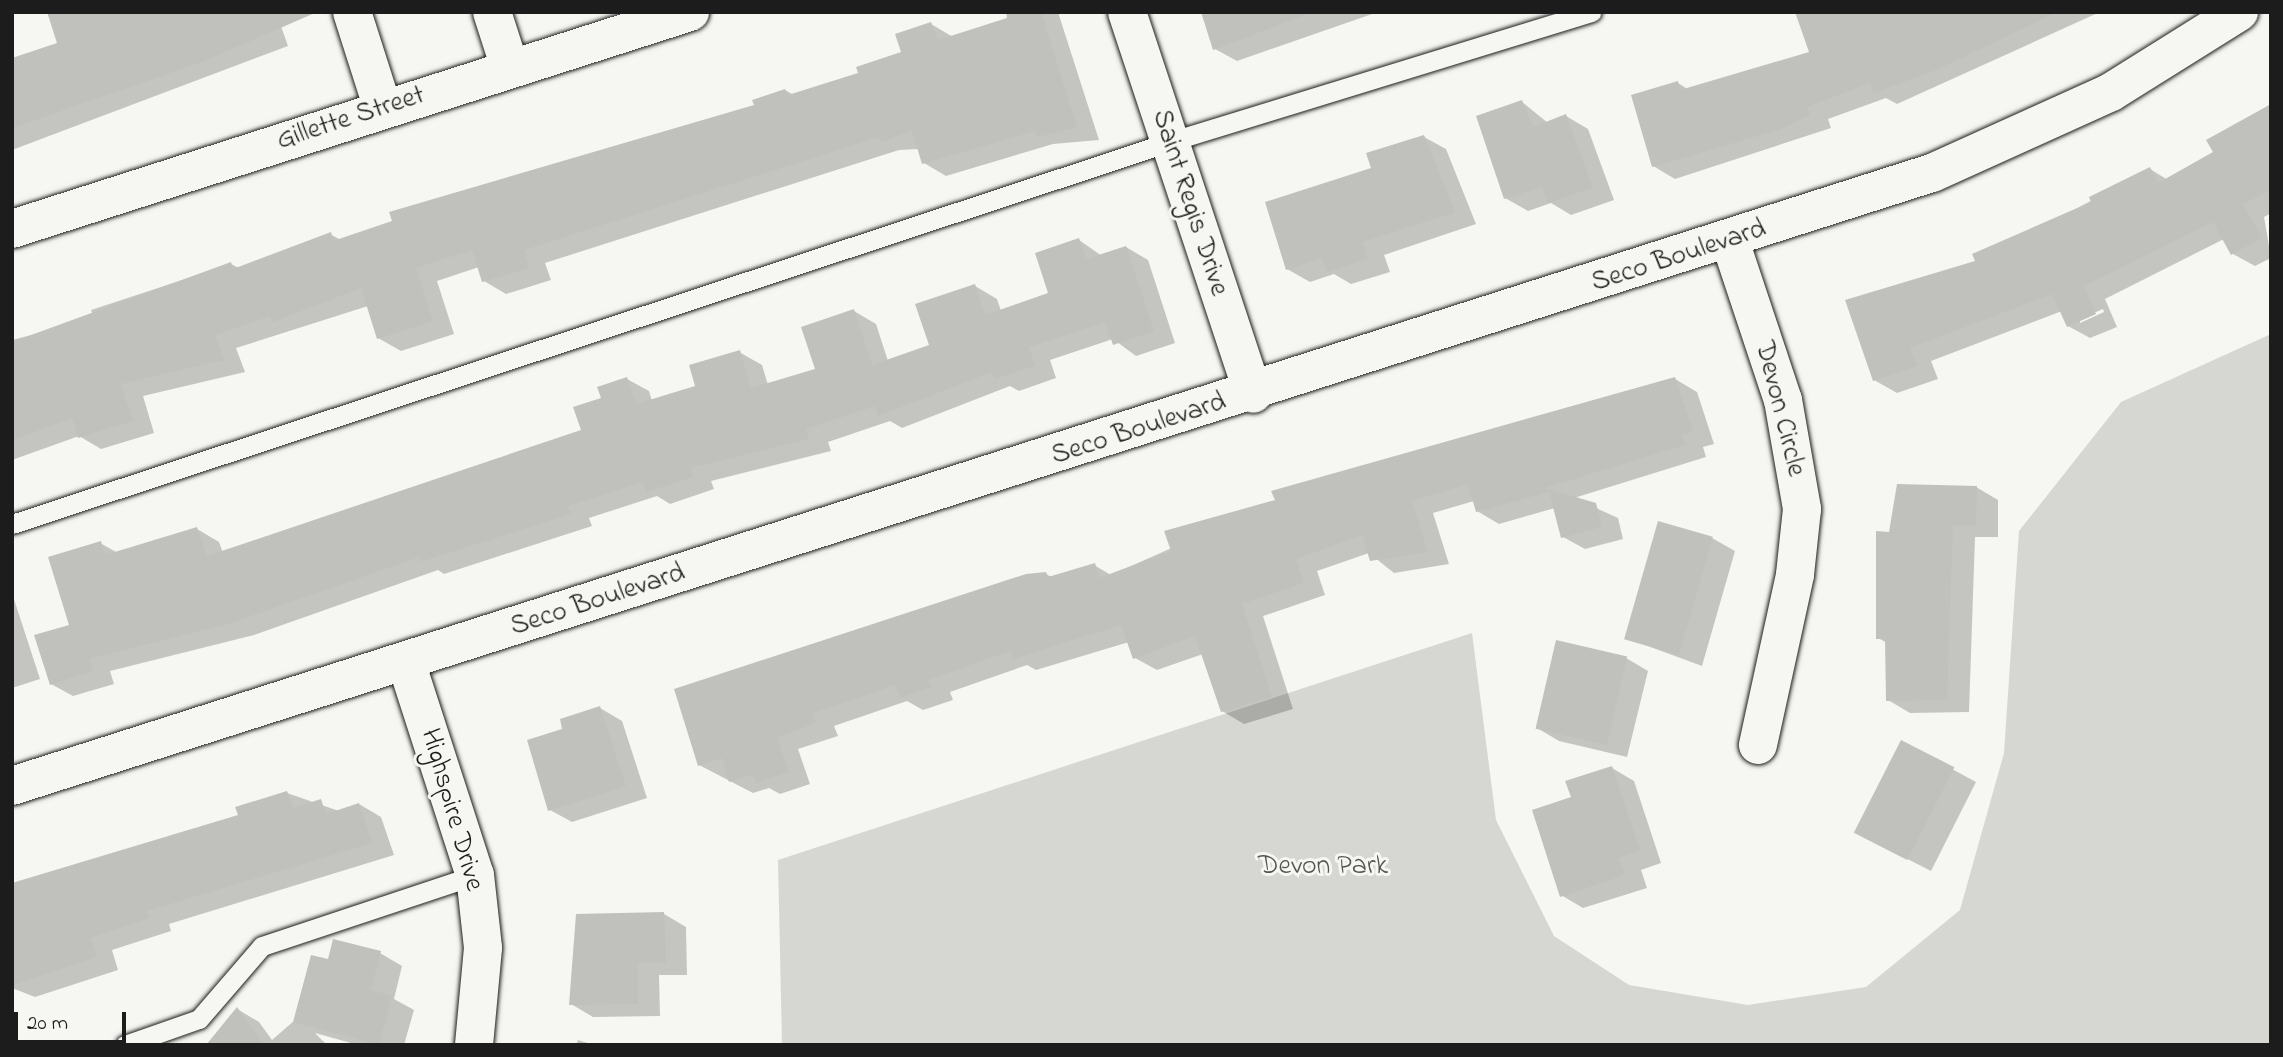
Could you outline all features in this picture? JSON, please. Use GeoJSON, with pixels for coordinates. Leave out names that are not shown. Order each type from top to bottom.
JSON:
{"type":"FeatureCollection","features":[{"type":"Feature","properties":{"kind":"street"},"geometry":{"type":"LineString","coordinates":[[352,12],[383,109]]}},
{"type":"Feature","properties":{"kind":"street"},"geometry":{"type":"LineString","coordinates":[[492,12],[510,68]]}},
{"type":"Feature","properties":{"kind":"street","name":"Gillette Street"},"geometry":{"type":"LineString","coordinates":[[12,229],[691,12]]}},
{"type":"Feature","properties":{"kind":"street","name":"Saint Regis Drive"},"geometry":{"type":"LineString","coordinates":[[1127,12],[1252,394]]}},
{"type":"Feature","properties":{"kind":"street","name":"Seco Boulevard"},"geometry":{"type":"LineString","coordinates":[[12,786],[1252,394],[1730,241],[1932,173],[2034,131],[2111,92],[2239,12]]}},
{"type":"Feature","properties":{"kind":"street","name":"Devon Circle"},"geometry":{"type":"LineString","coordinates":[[1730,241],[1783,400],[1802,509],[1795,575],[1758,745]]}},
{"type":"Feature","properties":{"kind":"street","name":"Highspire Drive"},"geometry":{"type":"LineString","coordinates":[[405,662],[475,875],[483,948],[474,1045]]}},
{"type":"Feature","properties":{"kind":"lane"},"geometry":{"type":"LineString","coordinates":[[12,524],[1169,142],[1591,12]]}},
{"type":"Feature","properties":{"kind":"lane"},"geometry":{"type":"LineString","coordinates":[[125,1045],[199,1019],[262,946],[475,875]]}},
{"type":"Feature","properties":{"kind":"green space","name":"Devon Park"},"geometry":{"type":"Polygon","coordinates":[[[2271,334],[2271,1045],[782,1045],[778,860],[1472,633],[1496,820],[1554,936],[1629,985],[1748,1005],[1866,987],[1960,910],[2004,753],[2019,531],[2121,402],[2271,334]]]}},
{"type":"Feature","properties":{"kind":"building"},"geometry":{"type":"Polygon","coordinates":[[[47,12],[317,12],[202,62],[12,128],[12,58],[57,43],[47,12]]]}},
{"type":"Feature","properties":{"kind":"building"},"geometry":{"type":"Polygon","coordinates":[[[1006,12],[1041,12],[1077,127],[1037,137],[1035,131],[922,164],[912,131],[881,142],[879,137],[524,250],[529,268],[482,282],[472,250],[416,268],[433,321],[377,339],[361,288],[273,322],[270,316],[215,335],[224,360],[121,384],[133,421],[78,438],[72,418],[12,440],[12,342],[231,262],[233,269],[331,232],[333,241],[392,221],[389,212],[754,105],[752,100],[785,89],[788,95],[858,73],[856,67],[901,52],[895,34],[931,22],[938,40],[1007,18],[1006,12]]]}},
{"type":"Feature","properties":{"kind":"building"},"geometry":{"type":"Polygon","coordinates":[[[1201,12],[1304,12],[1305,15],[1213,50],[1201,12]]]}},
{"type":"Feature","properties":{"kind":"building"},"geometry":{"type":"Polygon","coordinates":[[[1795,12],[2057,12],[1939,69],[1873,93],[1870,83],[1807,107],[1810,115],[1778,130],[1652,167],[1631,95],[1678,81],[1680,90],[1809,52],[1795,12]]]}},
{"type":"Feature","properties":{"kind":"building"},"geometry":{"type":"Polygon","coordinates":[[[1522,100],[1533,127],[1566,114],[1593,188],[1548,203],[1542,187],[1504,199],[1476,116],[1522,100]]]}},
{"type":"Feature","properties":{"kind":"building"},"geometry":{"type":"Polygon","coordinates":[[[2271,104],[2271,189],[2243,204],[2262,238],[2231,255],[2213,222],[2084,286],[2096,314],[2067,327],[2052,294],[1910,348],[1917,366],[1873,381],[1845,300],[1975,261],[1972,254],[2091,202],[2089,197],[2150,167],[2158,183],[2213,152],[2206,140],[2271,104]]]}},
{"type":"Feature","properties":{"kind":"building"},"geometry":{"type":"Polygon","coordinates":[[[1424,135],[1455,212],[1363,242],[1368,259],[1327,272],[1322,258],[1286,270],[1265,202],[1371,168],[1366,153],[1424,135]]]}},
{"type":"Feature","properties":{"kind":"building"},"geometry":{"type":"Polygon","coordinates":[[[1079,238],[1086,259],[1126,246],[1154,331],[1113,345],[1105,322],[1029,347],[1035,366],[995,379],[992,372],[878,416],[875,406],[806,429],[809,439],[690,468],[693,477],[646,492],[643,482],[568,506],[571,514],[420,562],[419,557],[231,623],[89,659],[93,671],[50,685],[34,635],[69,625],[48,557],[101,541],[105,555],[197,527],[207,556],[581,430],[573,407],[601,398],[597,387],[627,377],[636,404],[695,386],[689,365],[740,350],[751,388],[815,369],[801,327],[854,309],[872,365],[929,345],[915,304],[975,284],[985,315],[1048,293],[1035,253],[1079,238]]]}},
{"type":"Feature","properties":{"kind":"building"},"geometry":{"type":"Polygon","coordinates":[[[1675,377],[1693,431],[1682,435],[1685,445],[1545,488],[1596,503],[1602,527],[1561,538],[1549,492],[1476,512],[1468,484],[1412,501],[1428,552],[1370,561],[1362,535],[1296,559],[1304,583],[1242,604],[1272,697],[1221,712],[1195,636],[1133,659],[1121,625],[1013,659],[1010,651],[928,680],[931,687],[900,698],[895,685],[813,713],[816,723],[777,737],[789,772],[756,783],[753,774],[729,782],[722,758],[698,766],[674,689],[1026,574],[1046,572],[1048,577],[1095,563],[1099,578],[1171,551],[1164,531],[1275,500],[1271,491],[1675,377]]]}},
{"type":"Feature","properties":{"kind":"building"},"geometry":{"type":"Polygon","coordinates":[[[1897,484],[1977,486],[1976,526],[1953,525],[1947,700],[1886,701],[1885,639],[1876,639],[1876,531],[1889,532],[1897,484]]]}},
{"type":"Feature","properties":{"kind":"building"},"geometry":{"type":"Polygon","coordinates":[[[1658,521],[1713,537],[1679,655],[1624,639],[1658,521]]]}},
{"type":"Feature","properties":{"kind":"building"},"geometry":{"type":"Polygon","coordinates":[[[1556,640],[1627,656],[1607,745],[1536,729],[1556,640]]]}},
{"type":"Feature","properties":{"kind":"building"},"geometry":{"type":"Polygon","coordinates":[[[600,706],[626,786],[548,811],[527,740],[562,729],[560,719],[600,706]]]}},
{"type":"Feature","properties":{"kind":"building"},"geometry":{"type":"Polygon","coordinates":[[[1901,740],[1954,767],[1907,860],[1854,833],[1901,740]]]}},
{"type":"Feature","properties":{"kind":"building"},"geometry":{"type":"Polygon","coordinates":[[[1612,766],[1640,850],[1619,858],[1625,875],[1560,897],[1532,810],[1571,797],[1565,781],[1612,766]]]}},
{"type":"Feature","properties":{"kind":"building"},"geometry":{"type":"Polygon","coordinates":[[[287,791],[293,808],[321,799],[326,814],[359,803],[372,843],[147,911],[150,918],[91,938],[97,957],[12,985],[12,883],[238,815],[235,807],[287,791]]]}},
{"type":"Feature","properties":{"kind":"building"},"geometry":{"type":"Polygon","coordinates":[[[664,912],[666,963],[638,963],[638,1004],[569,1005],[576,914],[664,912]]]}},
{"type":"Feature","properties":{"kind":"building"},"geometry":{"type":"Polygon","coordinates":[[[333,939],[381,951],[371,990],[392,996],[379,1045],[293,1022],[311,955],[328,959],[333,939]]]}},
{"type":"Feature","properties":{"kind":"building"},"geometry":{"type":"Polygon","coordinates":[[[237,1007],[264,1045],[206,1045],[237,1007]]]}}]}
